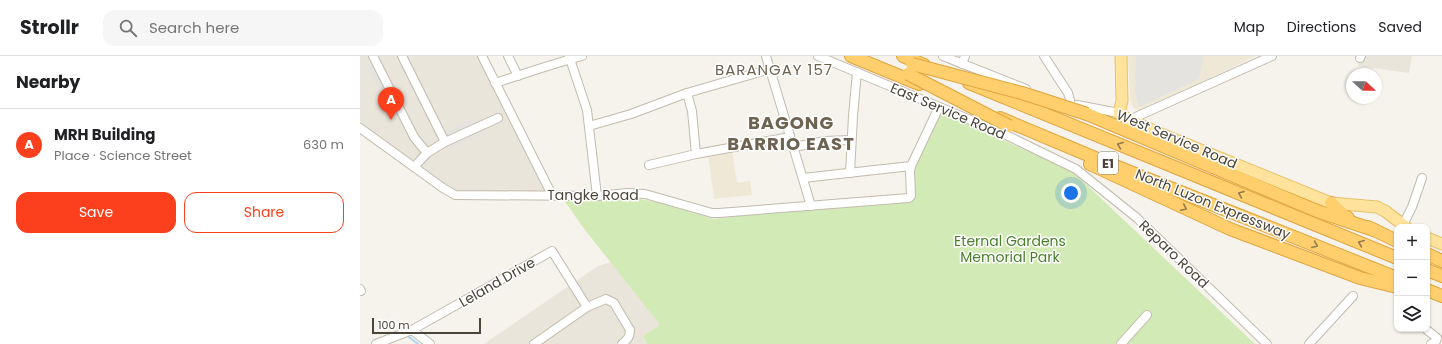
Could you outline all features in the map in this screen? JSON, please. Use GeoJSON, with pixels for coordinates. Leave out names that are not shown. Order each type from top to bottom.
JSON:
{"type":"FeatureCollection","features":[{"type":"Feature","properties":{"kind":"highway","name":"North Luzon Expressway"},"geometry":{"type":"LineString","coordinates":[[851,56],[1100,160],[1394,277]]}},
{"type":"Feature","properties":{"kind":"highway"},"geometry":{"type":"LineString","coordinates":[[865,56],[908,64],[1022,93],[1087,114],[1317,211],[1374,230]]}},
{"type":"Feature","properties":{"kind":"highway"},"geometry":{"type":"LineString","coordinates":[[894,56],[1009,126],[1230,229],[1360,278],[1394,286]]}},
{"type":"Feature","properties":{"kind":"highway","name":"North Luzon Expressway"},"geometry":{"type":"LineString","coordinates":[[908,64],[1394,257]]}},
{"type":"Feature","properties":{"kind":"highway"},"geometry":{"type":"LineString","coordinates":[[1331,203],[1341,213],[1394,239]]}},
{"type":"Feature","properties":{"kind":"highway"},"geometry":{"type":"LineString","coordinates":[[1430,255],[1442,261]]}},
{"type":"Feature","properties":{"kind":"highway"},"geometry":{"type":"LineString","coordinates":[[1430,271],[1442,276]]}},
{"type":"Feature","properties":{"kind":"highway"},"geometry":{"type":"LineString","coordinates":[[1430,291],[1442,297]]}},
{"type":"Feature","properties":{"kind":"highway"},"geometry":{"type":"LineString","coordinates":[[1430,295],[1442,297]]}},
{"type":"Feature","properties":{"kind":"main road"},"geometry":{"type":"LineString","coordinates":[[1119,113],[1122,101],[1121,56]]}},
{"type":"Feature","properties":{"kind":"main road","name":"West Service Road"},"geometry":{"type":"LineString","coordinates":[[1119,113],[1129,120],[1161,134],[1331,203],[1377,207],[1386,211],[1402,224]]}},
{"type":"Feature","properties":{"kind":"main road"},"geometry":{"type":"LineString","coordinates":[[1430,239],[1442,244]]}},
{"type":"Feature","properties":{"kind":"street"},"geometry":{"type":"LineString","coordinates":[[373,56],[419,145],[427,153]]}},
{"type":"Feature","properties":{"kind":"street"},"geometry":{"type":"LineString","coordinates":[[402,56],[445,142]]}},
{"type":"Feature","properties":{"kind":"street"},"geometry":{"type":"LineString","coordinates":[[482,56],[552,195]]}},
{"type":"Feature","properties":{"kind":"street"},"geometry":{"type":"LineString","coordinates":[[508,56],[518,76]]}},
{"type":"Feature","properties":{"kind":"street"},"geometry":{"type":"LineString","coordinates":[[495,82],[518,76],[534,69],[570,58],[582,56]]}},
{"type":"Feature","properties":{"kind":"street"},"geometry":{"type":"LineString","coordinates":[[766,56],[811,206]]}},
{"type":"Feature","properties":{"kind":"street","name":"East Service Road"},"geometry":{"type":"LineString","coordinates":[[818,56],[1004,134],[1076,169]]}},
{"type":"Feature","properties":{"kind":"street","name":"West Service Road"},"geometry":{"type":"LineString","coordinates":[[943,56],[964,60],[1028,90],[1089,108],[1119,113]]}},
{"type":"Feature","properties":{"kind":"street"},"geometry":{"type":"LineString","coordinates":[[1044,56],[1068,93],[1070,103]]}},
{"type":"Feature","properties":{"kind":"street"},"geometry":{"type":"LineString","coordinates":[[1129,120],[1272,56]]}},
{"type":"Feature","properties":{"kind":"street"},"geometry":{"type":"LineString","coordinates":[[570,58],[584,96],[597,196]]}},
{"type":"Feature","properties":{"kind":"street"},"geometry":{"type":"LineString","coordinates":[[589,126],[631,114],[686,93],[770,69]]}},
{"type":"Feature","properties":{"kind":"street"},"geometry":{"type":"LineString","coordinates":[[850,172],[851,140],[857,72]]}},
{"type":"Feature","properties":{"kind":"street"},"geometry":{"type":"LineString","coordinates":[[686,93],[692,111],[696,154]]}},
{"type":"Feature","properties":{"kind":"street"},"geometry":{"type":"LineString","coordinates":[[803,178],[911,166],[939,107]]}},
{"type":"Feature","properties":{"kind":"street"},"geometry":{"type":"LineString","coordinates":[[414,167],[427,153],[445,142],[498,118]]}},
{"type":"Feature","properties":{"kind":"street","name":"Tangke Road"},"geometry":{"type":"LineString","coordinates":[[360,128],[455,195],[597,196],[627,193],[645,194],[714,214],[909,198],[911,196],[911,166]]}},
{"type":"Feature","properties":{"kind":"street"},"geometry":{"type":"LineString","coordinates":[[649,165],[696,154],[790,137]]}},
{"type":"Feature","properties":{"kind":"street"},"geometry":{"type":"LineString","coordinates":[[794,147],[825,141],[851,140]]}},
{"type":"Feature","properties":{"kind":"street","name":"Reparo Road"},"geometry":{"type":"LineString","coordinates":[[1076,169],[1137,218],[1267,344]]}},
{"type":"Feature","properties":{"kind":"street"},"geometry":{"type":"LineString","coordinates":[[1405,224],[1422,178]]}},
{"type":"Feature","properties":{"kind":"street","name":"Leland Drive"},"geometry":{"type":"LineString","coordinates":[[376,344],[412,330],[552,251],[587,308]]}},
{"type":"Feature","properties":{"kind":"street"},"geometry":{"type":"LineString","coordinates":[[1309,344],[1353,296]]}},
{"type":"Feature","properties":{"kind":"street"},"geometry":{"type":"LineString","coordinates":[[534,344],[587,308],[606,299],[614,303],[630,330],[630,335],[622,344]]}},
{"type":"Feature","properties":{"kind":"street"},"geometry":{"type":"LineString","coordinates":[[1121,344],[1147,315]]}},
{"type":"Feature","properties":{"kind":"street"},"geometry":{"type":"LineString","coordinates":[[412,330],[430,344]]}},
{"type":"Feature","properties":{"kind":"street"},"geometry":{"type":"LineString","coordinates":[[1430,332],[1437,338],[1436,341],[1431,344]]}},
{"type":"Feature","properties":{"kind":"shaded area"},"geometry":{"type":"Polygon","coordinates":[[[360,56],[480,56],[547,193],[452,192],[360,126],[360,56]]]}},
{"type":"Feature","properties":{"kind":"shaded area"},"geometry":{"type":"Polygon","coordinates":[[[1128,56],[1256,56],[1138,110],[1133,108],[1130,99],[1128,56]]]}},
{"type":"Feature","properties":{"kind":"shaded area"},"geometry":{"type":"Polygon","coordinates":[[[1136,56],[1203,56],[1199,79],[1139,107],[1135,92],[1136,56]]]}},
{"type":"Feature","properties":{"kind":"shaded area"},"geometry":{"type":"Polygon","coordinates":[[[1360,56],[1412,56],[1409,73],[1382,69],[1382,68],[1358,66],[1360,56]]]}},
{"type":"Feature","properties":{"kind":"shaded area"},"geometry":{"type":"Polygon","coordinates":[[[372,64],[386,93],[381,95],[367,66],[372,64]]]}},
{"type":"Feature","properties":{"kind":"shaded area"},"geometry":{"type":"Polygon","coordinates":[[[474,118],[477,125],[446,141],[442,134],[474,118]]]}},
{"type":"Feature","properties":{"kind":"shaded area"},"geometry":{"type":"Polygon","coordinates":[[[479,127],[482,133],[450,149],[447,143],[479,127]]]}},
{"type":"Feature","properties":{"kind":"shaded area"},"geometry":{"type":"Polygon","coordinates":[[[732,149],[737,183],[750,181],[752,195],[714,199],[708,154],[732,149]]]}},
{"type":"Feature","properties":{"kind":"shaded area"},"geometry":{"type":"Polygon","coordinates":[[[611,262],[661,325],[643,336],[647,344],[484,344],[598,266],[611,262]]]}},
{"type":"Feature","properties":{"kind":"green space","name":"Eternal Gardens Memorial Park"},"geometry":{"type":"Polygon","coordinates":[[[940,112],[1072,171],[1255,344],[647,344],[643,336],[660,325],[582,226],[564,200],[629,197],[656,202],[714,219],[812,207],[912,200],[913,173],[916,163],[940,112]]]}},
{"type":"Feature","properties":{"kind":"waterway"},"geometry":{"type":"LineString","coordinates":[[409,337],[418,344]]}},
{"type":"Feature","properties":{"kind":"place","name":"MRH Building"},"geometry":{"type":"Point","coordinates":[391,120]}},
{"type":"Feature","properties":{"kind":"district","name":"BARANGAY 157"},"geometry":{"type":"Point","coordinates":[774,69]}},
{"type":"Feature","properties":{"kind":"district","name":"BAGONG BARRIO EAST"},"geometry":{"type":"Point","coordinates":[791,132]}}]}
